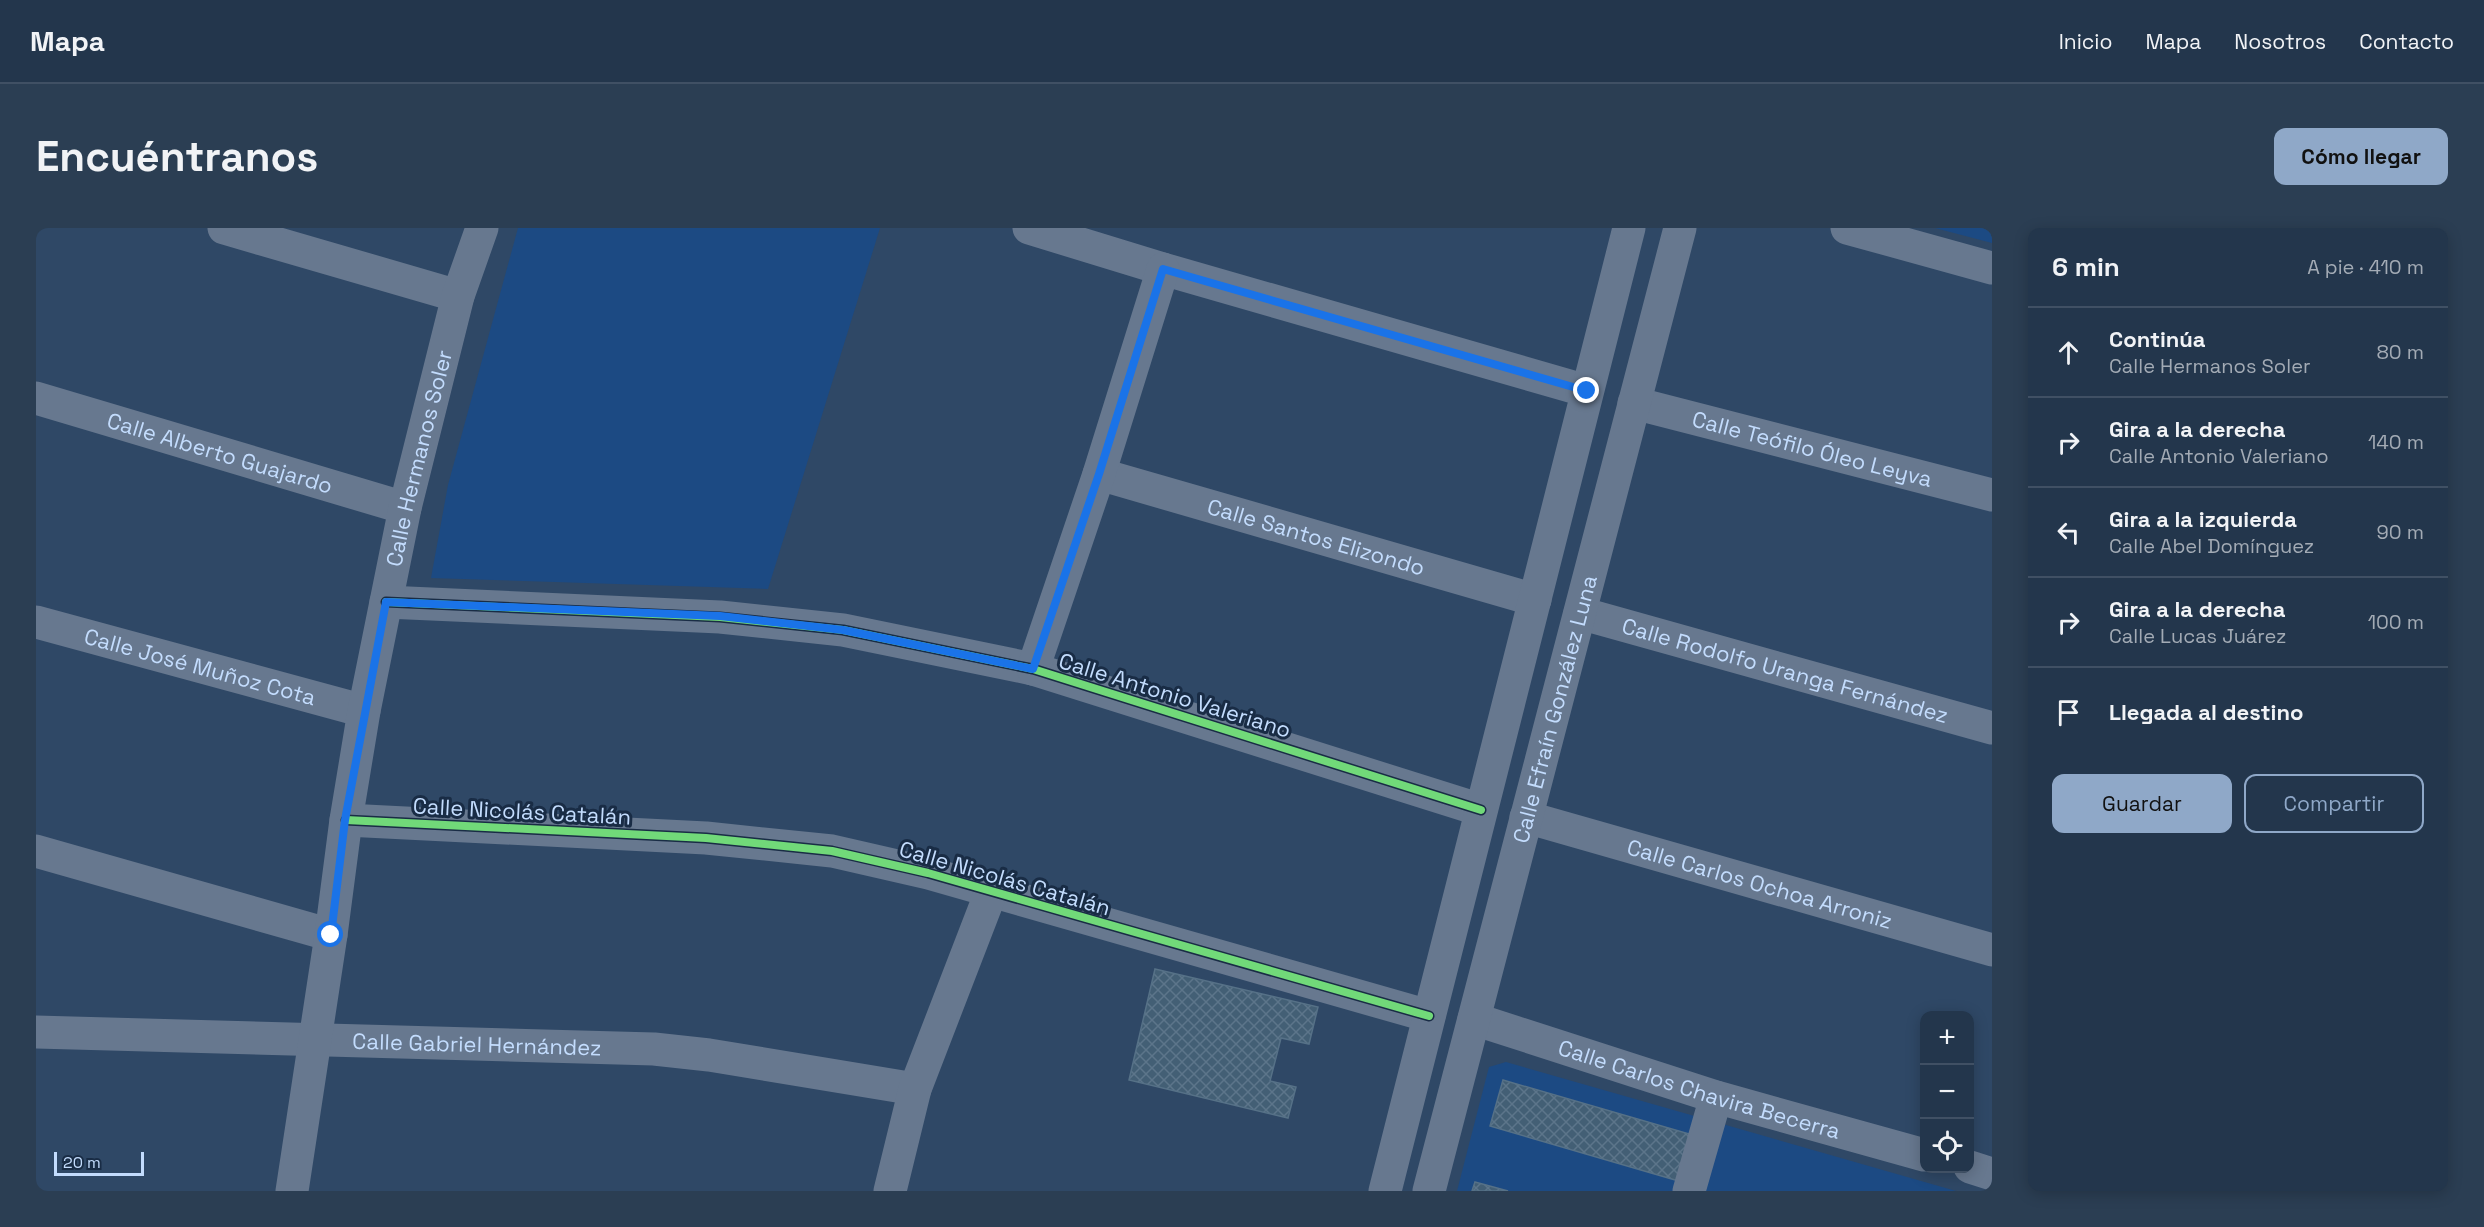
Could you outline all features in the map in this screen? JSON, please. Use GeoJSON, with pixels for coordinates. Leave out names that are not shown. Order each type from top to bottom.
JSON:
{"type":"FeatureCollection","features":[{"type":"Feature","properties":{"kind":"street"},"geometry":{"type":"LineString","coordinates":[[224,228],[458,296]]}},
{"type":"Feature","properties":{"kind":"street","name":"Calle Hermanos Soler"},"geometry":{"type":"LineString","coordinates":[[292,1191],[331,935],[345,820],[364,711],[405,508],[458,296],[482,228]]}},
{"type":"Feature","properties":{"kind":"street"},"geometry":{"type":"LineString","coordinates":[[1029,228],[1587,391]]}},
{"type":"Feature","properties":{"kind":"street","name":"Calle Efraín González Luna"},"geometry":{"type":"LineString","coordinates":[[1385,1191],[1629,228]]}},
{"type":"Feature","properties":{"kind":"street","name":"Calle Efraín González Luna"},"geometry":{"type":"LineString","coordinates":[[1429,1191],[1680,228]]}},
{"type":"Feature","properties":{"kind":"street"},"geometry":{"type":"LineString","coordinates":[[1847,228],[1992,268]]}},
{"type":"Feature","properties":{"kind":"street"},"geometry":{"type":"LineString","coordinates":[[1033,669],[1099,474],[1163,269]]}},
{"type":"Feature","properties":{"kind":"street","name":"Calle Alberto Guajardo"},"geometry":{"type":"LineString","coordinates":[[36,398],[405,508]]}},
{"type":"Feature","properties":{"kind":"street","name":"Calle Teófilo Óleo Leyva"},"geometry":{"type":"LineString","coordinates":[[1634,403],[1992,495]]}},
{"type":"Feature","properties":{"kind":"street","name":"Calle Santos Elizondo"},"geometry":{"type":"LineString","coordinates":[[1099,474],[1535,600]]}},
{"type":"Feature","properties":{"kind":"street","name":"Calle Antonio Valeriano"},"geometry":{"type":"LineString","coordinates":[[386,602],[720,616],[843,630],[1033,669],[1481,810]]}},
{"type":"Feature","properties":{"kind":"street","name":"Calle Rodolfo Uranga Fernández"},"geometry":{"type":"LineString","coordinates":[[1580,612],[1992,728]]}},
{"type":"Feature","properties":{"kind":"street","name":"Calle José Muñoz Cota"},"geometry":{"type":"LineString","coordinates":[[36,622],[364,711]]}},
{"type":"Feature","properties":{"kind":"street","name":"Calle Carlos Ochoa Arroniz"},"geometry":{"type":"LineString","coordinates":[[1527,817],[1992,950]]}},
{"type":"Feature","properties":{"kind":"street","name":"Calle Nicolás Catalán"},"geometry":{"type":"LineString","coordinates":[[345,820],[706,838],[832,851],[928,873],[1429,1016]]}},
{"type":"Feature","properties":{"kind":"street"},"geometry":{"type":"LineString","coordinates":[[36,851],[331,935]]}},
{"type":"Feature","properties":{"kind":"street"},"geometry":{"type":"LineString","coordinates":[[890,1191],[915,1089],[991,892]]}},
{"type":"Feature","properties":{"kind":"street","name":"Calle Carlos Chavira Becerra"},"geometry":{"type":"LineString","coordinates":[[1474,1019],[1716,1097],[1920,1154]]}},
{"type":"Feature","properties":{"kind":"street","name":"Calle Gabriel Hernández"},"geometry":{"type":"LineString","coordinates":[[36,1032],[654,1049],[709,1055],[915,1089]]}},
{"type":"Feature","properties":{"kind":"street"},"geometry":{"type":"LineString","coordinates":[[1689,1191],[1716,1097]]}},
{"type":"Feature","properties":{"kind":"street"},"geometry":{"type":"LineString","coordinates":[[1974,1168],[1992,1174]]}},
{"type":"Feature","properties":{"kind":"shaded area"},"geometry":{"type":"Polygon","coordinates":[[[518,228],[880,228],[768,589],[431,578],[448,485],[518,228]]]}},
{"type":"Feature","properties":{"kind":"shaded area"},"geometry":{"type":"Polygon","coordinates":[[[1935,228],[1992,228],[1992,243],[1935,228]]]}},
{"type":"Feature","properties":{"kind":"shaded area"},"geometry":{"type":"Polygon","coordinates":[[[1506,1062],[1956,1191],[1457,1191],[1489,1067],[1506,1062]]]}},
{"type":"Feature","properties":{"kind":"building"},"geometry":{"type":"Polygon","coordinates":[[[1155,969],[1318,1007],[1309,1044],[1281,1038],[1270,1081],[1296,1087],[1288,1118],[1129,1080],[1155,969]]]}},
{"type":"Feature","properties":{"kind":"building"},"geometry":{"type":"Polygon","coordinates":[[[1503,1080],[1703,1138],[1689,1184],[1490,1126],[1503,1080]]]}},
{"type":"Feature","properties":{"kind":"building"},"geometry":{"type":"Polygon","coordinates":[[[1475,1182],[1508,1191],[1472,1191],[1475,1182]]]}},
{"type":"Feature","properties":{"kind":"cycle path"},"geometry":{"type":"LineString","coordinates":[[386,602],[720,617],[843,630],[1033,669],[1481,810]]}},
{"type":"Feature","properties":{"kind":"cycle path"},"geometry":{"type":"LineString","coordinates":[[346,820],[706,838],[832,851],[928,873],[1429,1016]]}},
{"type":"Feature","properties":{"kind":"route"},"geometry":{"type":"LineString","coordinates":[[331,935],[345,820],[386,602],[720,616],[843,630],[1033,669],[1099,474],[1163,269],[1587,391]]}}]}
